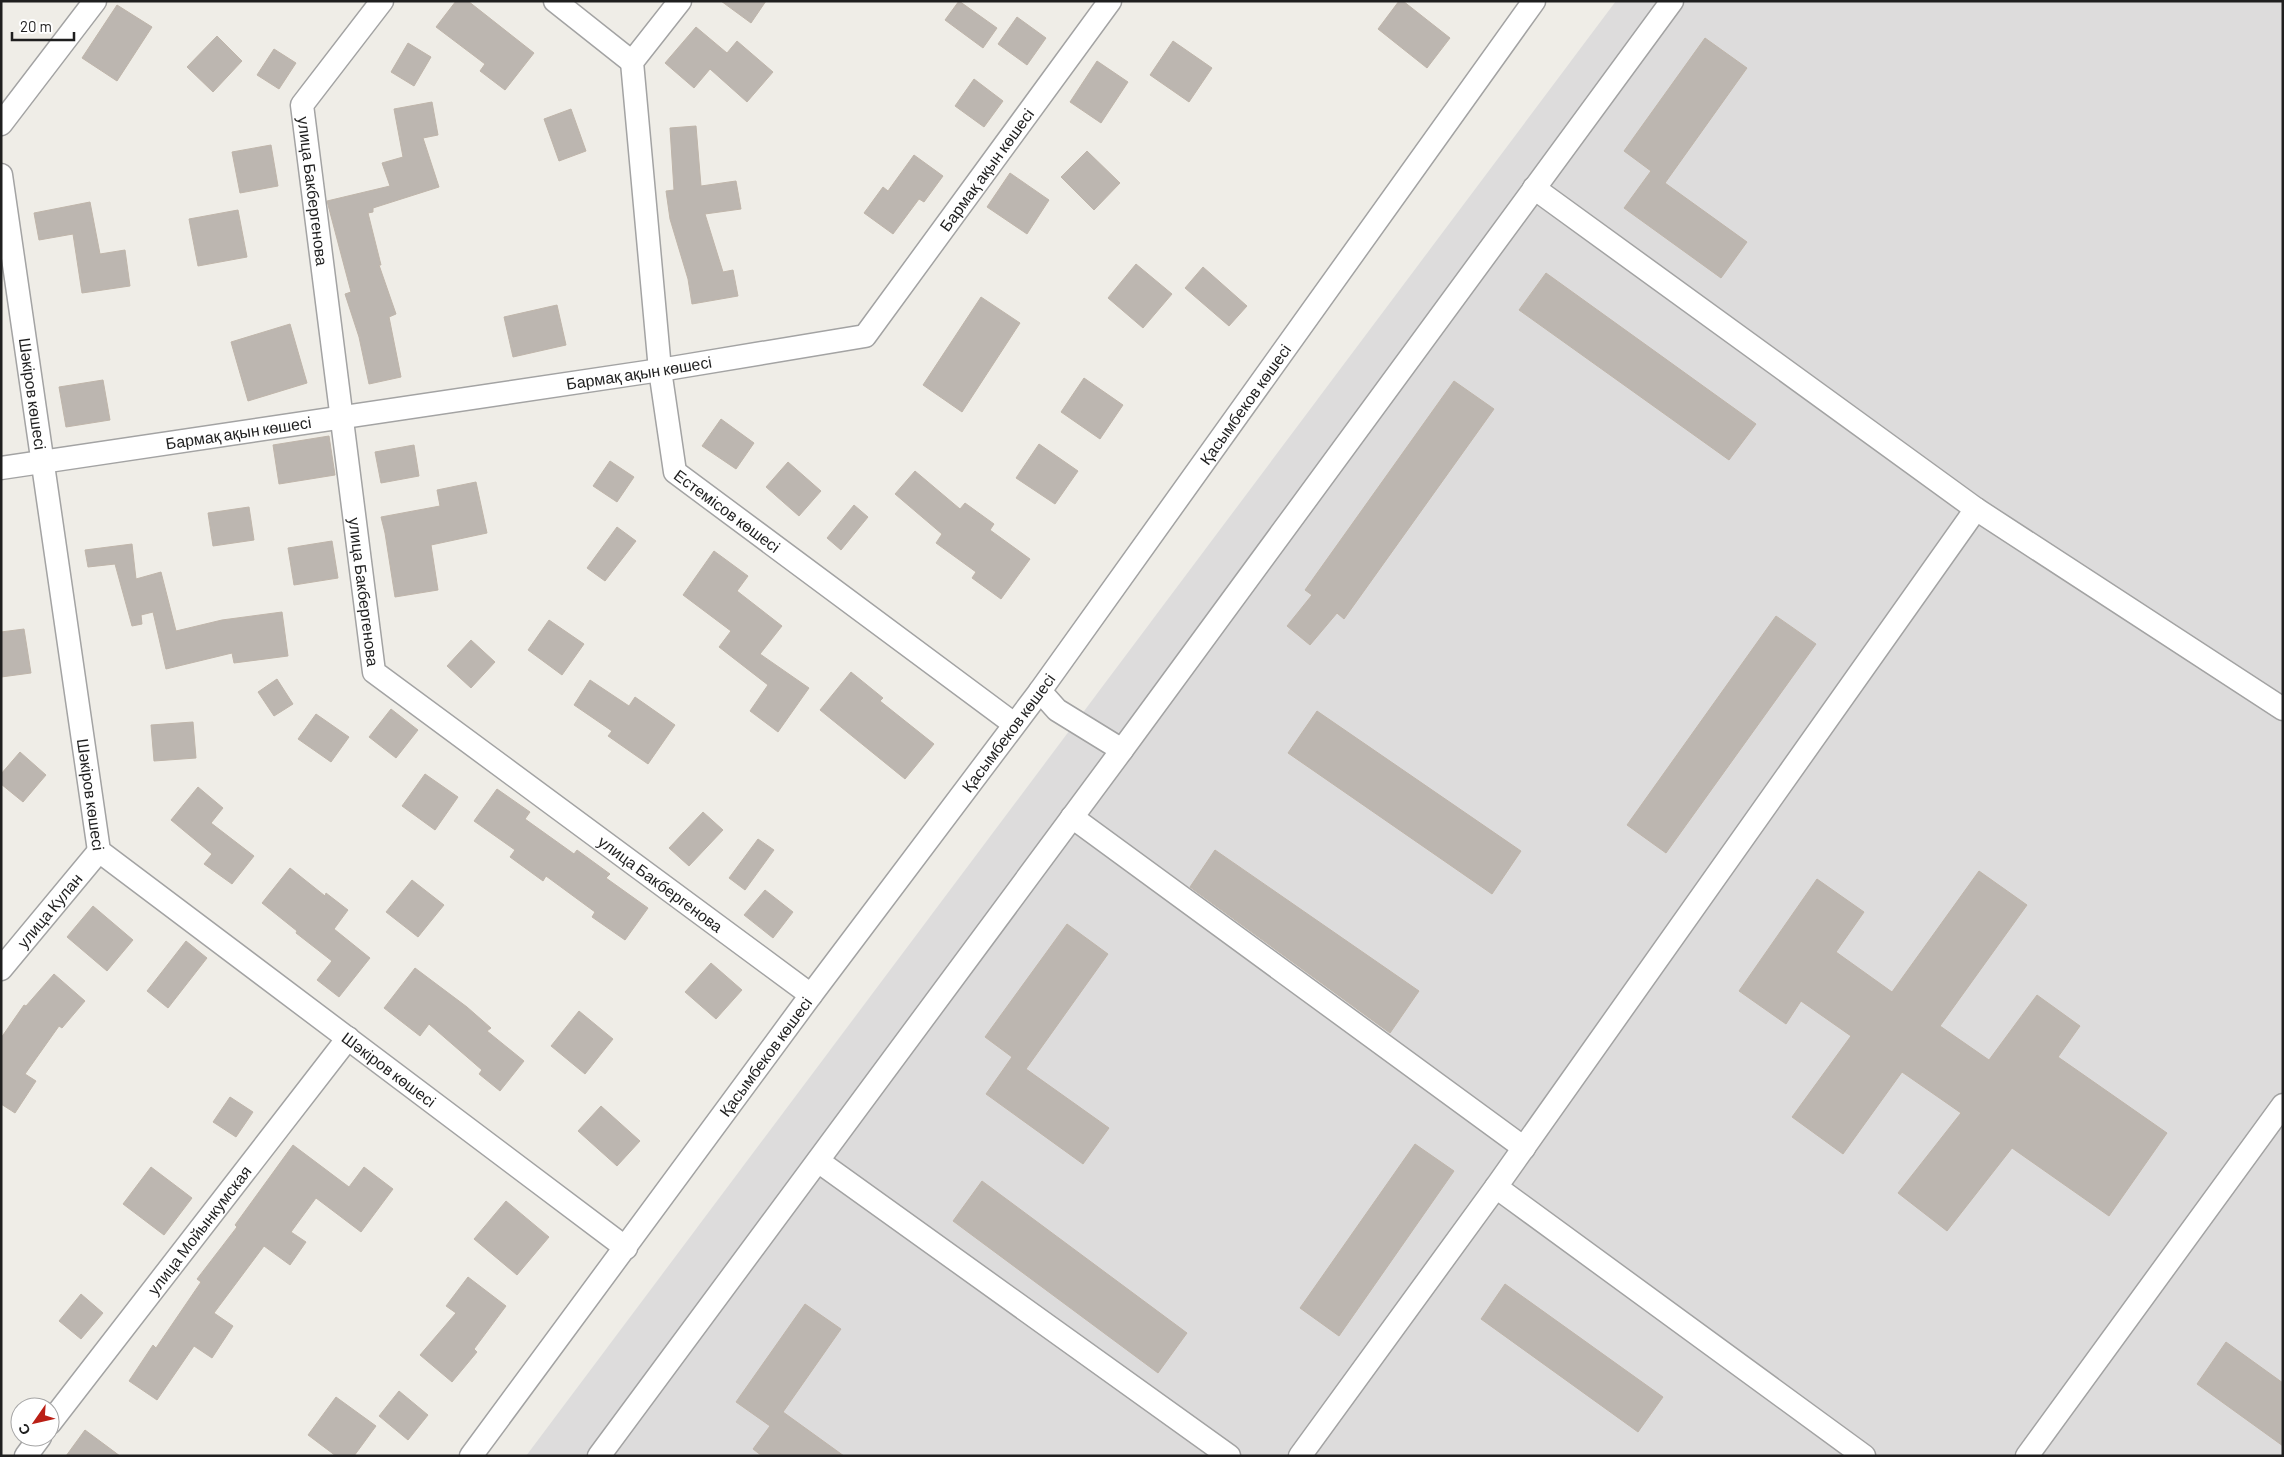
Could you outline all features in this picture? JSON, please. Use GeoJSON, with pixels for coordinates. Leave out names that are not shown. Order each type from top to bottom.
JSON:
{"type":"FeatureCollection","features":[{"type":"Feature","properties":{"kind":"street"},"geometry":{"type":"LineString","coordinates":[[1,124],[95,1]]}},
{"type":"Feature","properties":{"kind":"street","name":"улица Бакбергенова"},"geometry":{"type":"LineString","coordinates":[[382,1],[302,106],[374,672],[810,995]]}},
{"type":"Feature","properties":{"kind":"street"},"geometry":{"type":"LineString","coordinates":[[555,1],[632,62],[680,1]]}},
{"type":"Feature","properties":{"kind":"street","name":"Бармақ ақын көшесі"},"geometry":{"type":"LineString","coordinates":[[1,468],[660,370],[865,336],[1110,1]]}},
{"type":"Feature","properties":{"kind":"street","name":"Қасымбеков көшесі"},"geometry":{"type":"LineString","coordinates":[[471,1456],[626,1248],[810,995],[1040,691],[1534,1]]}},
{"type":"Feature","properties":{"kind":"street"},"geometry":{"type":"LineString","coordinates":[[599,1456],[1122,750],[1672,1]]}},
{"type":"Feature","properties":{"kind":"street","name":"Естемісов көшесі"},"geometry":{"type":"LineString","coordinates":[[632,62],[660,370],[675,472],[1014,724]]}},
{"type":"Feature","properties":{"kind":"street","name":"Шәкіров көшесі"},"geometry":{"type":"LineString","coordinates":[[1,175],[98,851],[626,1248]]}},
{"type":"Feature","properties":{"kind":"street"},"geometry":{"type":"LineString","coordinates":[[1534,188],[1976,509],[2283,709]]}},
{"type":"Feature","properties":{"kind":"street"},"geometry":{"type":"LineString","coordinates":[[1300,1456],[1524,1148],[1976,509]]}},
{"type":"Feature","properties":{"kind":"street"},"geometry":{"type":"LineString","coordinates":[[1040,691],[1057,710],[1122,750]]}},
{"type":"Feature","properties":{"kind":"street"},"geometry":{"type":"LineString","coordinates":[[1072,817],[1524,1148]]}},
{"type":"Feature","properties":{"kind":"street","name":"улица Кулан"},"geometry":{"type":"LineString","coordinates":[[1,969],[98,851]]}},
{"type":"Feature","properties":{"kind":"street","name":"улица Мойынкумская"},"geometry":{"type":"LineString","coordinates":[[60,1410],[348,1038]]}},
{"type":"Feature","properties":{"kind":"street"},"geometry":{"type":"LineString","coordinates":[[2026,1456],[2283,1105]]}},
{"type":"Feature","properties":{"kind":"street"},"geometry":{"type":"LineString","coordinates":[[818,1162],[1229,1456]]}},
{"type":"Feature","properties":{"kind":"street"},"geometry":{"type":"LineString","coordinates":[[1496,1187],[1864,1456]]}},
{"type":"Feature","properties":{"kind":"shaded area"},"geometry":{"type":"Polygon","coordinates":[[[1616,1],[2283,1],[2283,1456],[526,1456],[1616,1]]]}},
{"type":"Feature","properties":{"kind":"building"},"geometry":{"type":"Polygon","coordinates":[[[456,1],[468,1],[534,53],[505,90],[480,71],[485,64],[436,27],[456,1]]]}},
{"type":"Feature","properties":{"kind":"building"},"geometry":{"type":"Polygon","coordinates":[[[721,1],[766,1],[751,23],[721,1]]]}},
{"type":"Feature","properties":{"kind":"building"},"geometry":{"type":"Polygon","coordinates":[[[959,1],[997,28],[983,48],[945,20],[959,1]]]}},
{"type":"Feature","properties":{"kind":"building"},"geometry":{"type":"Polygon","coordinates":[[[1399,1],[1403,1],[1450,38],[1427,68],[1378,29],[1399,1]]]}},
{"type":"Feature","properties":{"kind":"building"},"geometry":{"type":"Polygon","coordinates":[[[117,5],[152,27],[117,81],[82,58],[117,5]]]}},
{"type":"Feature","properties":{"kind":"building"},"geometry":{"type":"Polygon","coordinates":[[[1017,17],[1046,38],[1027,65],[998,44],[1017,17]]]}},
{"type":"Feature","properties":{"kind":"building"},"geometry":{"type":"Polygon","coordinates":[[[696,27],[727,53],[737,41],[773,72],[747,102],[710,69],[694,88],[665,63],[696,27]]]}},
{"type":"Feature","properties":{"kind":"building"},"geometry":{"type":"Polygon","coordinates":[[[217,36],[242,61],[213,92],[187,67],[217,36]]]}},
{"type":"Feature","properties":{"kind":"building"},"geometry":{"type":"Polygon","coordinates":[[[1705,38],[1747,68],[1665,183],[1747,242],[1721,278],[1624,208],[1651,171],[1624,151],[1705,38]]]}},
{"type":"Feature","properties":{"kind":"building"},"geometry":{"type":"Polygon","coordinates":[[[1173,41],[1212,68],[1189,102],[1150,75],[1173,41]]]}},
{"type":"Feature","properties":{"kind":"building"},"geometry":{"type":"Polygon","coordinates":[[[408,43],[431,57],[414,86],[391,72],[408,43]]]}},
{"type":"Feature","properties":{"kind":"building"},"geometry":{"type":"Polygon","coordinates":[[[274,49],[296,63],[279,89],[257,75],[274,49]]]}},
{"type":"Feature","properties":{"kind":"building"},"geometry":{"type":"Polygon","coordinates":[[[1097,61],[1128,82],[1101,123],[1070,102],[1097,61]]]}},
{"type":"Feature","properties":{"kind":"building"},"geometry":{"type":"Polygon","coordinates":[[[974,79],[1003,101],[984,127],[955,106],[974,79]]]}},
{"type":"Feature","properties":{"kind":"building"},"geometry":{"type":"Polygon","coordinates":[[[432,102],[438,135],[423,138],[439,187],[373,208],[373,212],[368,213],[381,265],[379,265],[396,314],[389,317],[401,377],[369,384],[359,337],[345,294],[351,292],[327,201],[390,186],[382,163],[403,157],[394,109],[432,102]]]}},
{"type":"Feature","properties":{"kind":"building"},"geometry":{"type":"Polygon","coordinates":[[[571,109],[586,151],[559,161],[544,119],[571,109]]]}},
{"type":"Feature","properties":{"kind":"building"},"geometry":{"type":"Polygon","coordinates":[[[696,126],[701,186],[736,181],[741,209],[705,214],[723,272],[733,270],[738,296],[692,304],[688,279],[670,219],[666,191],[674,190],[670,128],[696,126]]]}},
{"type":"Feature","properties":{"kind":"building"},"geometry":{"type":"Polygon","coordinates":[[[271,145],[278,186],[240,193],[232,152],[271,145]]]}},
{"type":"Feature","properties":{"kind":"building"},"geometry":{"type":"Polygon","coordinates":[[[1087,151],[1120,183],[1094,210],[1061,177],[1087,151]]]}},
{"type":"Feature","properties":{"kind":"building"},"geometry":{"type":"Polygon","coordinates":[[[914,155],[943,176],[924,202],[919,199],[893,234],[864,213],[883,187],[888,191],[914,155]]]}},
{"type":"Feature","properties":{"kind":"building"},"geometry":{"type":"Polygon","coordinates":[[[1010,173],[1049,200],[1027,234],[987,207],[1010,173]]]}},
{"type":"Feature","properties":{"kind":"building"},"geometry":{"type":"Polygon","coordinates":[[[90,202],[100,254],[125,250],[130,286],[82,293],[73,234],[39,240],[34,213],[90,202]]]}},
{"type":"Feature","properties":{"kind":"building"},"geometry":{"type":"Polygon","coordinates":[[[238,210],[247,257],[198,266],[189,219],[238,210]]]}},
{"type":"Feature","properties":{"kind":"building"},"geometry":{"type":"Polygon","coordinates":[[[1136,264],[1172,294],[1143,328],[1108,298],[1136,264]]]}},
{"type":"Feature","properties":{"kind":"building"},"geometry":{"type":"Polygon","coordinates":[[[1203,267],[1247,306],[1229,326],[1185,288],[1203,267]]]}},
{"type":"Feature","properties":{"kind":"building"},"geometry":{"type":"Polygon","coordinates":[[[1546,273],[1756,424],[1729,460],[1519,310],[1546,273]]]}},
{"type":"Feature","properties":{"kind":"building"},"geometry":{"type":"Polygon","coordinates":[[[981,297],[1020,323],[962,412],[923,385],[981,297]]]}},
{"type":"Feature","properties":{"kind":"building"},"geometry":{"type":"Polygon","coordinates":[[[557,305],[566,345],[513,357],[504,317],[557,305]]]}},
{"type":"Feature","properties":{"kind":"building"},"geometry":{"type":"Polygon","coordinates":[[[290,324],[307,383],[248,401],[231,342],[290,324]]]}},
{"type":"Feature","properties":{"kind":"building"},"geometry":{"type":"Polygon","coordinates":[[[1084,378],[1123,405],[1100,439],[1061,412],[1084,378]]]}},
{"type":"Feature","properties":{"kind":"building"},"geometry":{"type":"Polygon","coordinates":[[[103,380],[110,420],[66,427],[59,387],[103,380]]]}},
{"type":"Feature","properties":{"kind":"building"},"geometry":{"type":"Polygon","coordinates":[[[1454,381],[1494,409],[1344,619],[1337,613],[1310,645],[1287,626],[1312,595],[1305,590],[1454,381]]]}},
{"type":"Feature","properties":{"kind":"building"},"geometry":{"type":"Polygon","coordinates":[[[721,419],[754,443],[736,469],[702,446],[721,419]]]}},
{"type":"Feature","properties":{"kind":"building"},"geometry":{"type":"Polygon","coordinates":[[[329,436],[335,475],[279,484],[273,445],[329,436]]]}},
{"type":"Feature","properties":{"kind":"building"},"geometry":{"type":"Polygon","coordinates":[[[1039,444],[1078,471],[1055,504],[1016,478],[1039,444]]]}},
{"type":"Feature","properties":{"kind":"building"},"geometry":{"type":"Polygon","coordinates":[[[414,445],[419,476],[381,483],[375,452],[414,445]]]}},
{"type":"Feature","properties":{"kind":"building"},"geometry":{"type":"Polygon","coordinates":[[[610,461],[634,477],[617,502],[593,486],[610,461]]]}},
{"type":"Feature","properties":{"kind":"building"},"geometry":{"type":"Polygon","coordinates":[[[788,462],[821,491],[799,516],[766,487],[788,462]]]}},
{"type":"Feature","properties":{"kind":"building"},"geometry":{"type":"Polygon","coordinates":[[[915,471],[960,509],[965,503],[994,524],[990,530],[1030,559],[1001,599],[972,578],[976,572],[936,543],[942,534],[895,494],[915,471]]]}},
{"type":"Feature","properties":{"kind":"building"},"geometry":{"type":"Polygon","coordinates":[[[476,482],[487,533],[431,545],[438,590],[395,597],[381,517],[440,506],[437,490],[476,482]]]}},
{"type":"Feature","properties":{"kind":"building"},"geometry":{"type":"Polygon","coordinates":[[[854,505],[868,517],[841,550],[827,538],[854,505]]]}},
{"type":"Feature","properties":{"kind":"building"},"geometry":{"type":"Polygon","coordinates":[[[249,507],[254,540],[213,546],[208,513],[249,507]]]}},
{"type":"Feature","properties":{"kind":"building"},"geometry":{"type":"Polygon","coordinates":[[[617,527],[636,541],[605,581],[587,568],[617,527]]]}},
{"type":"Feature","properties":{"kind":"building"},"geometry":{"type":"Polygon","coordinates":[[[332,541],[338,578],[294,585],[288,548],[332,541]]]}},
{"type":"Feature","properties":{"kind":"building"},"geometry":{"type":"Polygon","coordinates":[[[132,544],[136,579],[161,572],[176,631],[222,620],[282,612],[288,656],[234,663],[232,653],[166,669],[153,612],[141,615],[142,624],[132,626],[115,564],[88,567],[85,550],[132,544]]]}},
{"type":"Feature","properties":{"kind":"building"},"geometry":{"type":"Polygon","coordinates":[[[714,551],[748,576],[737,591],[782,626],[760,654],[809,688],[778,732],[750,711],[768,685],[719,647],[731,631],[683,595],[714,551]]]}},
{"type":"Feature","properties":{"kind":"building"},"geometry":{"type":"Polygon","coordinates":[[[1776,616],[1816,644],[1666,853],[1627,825],[1776,616]]]}},
{"type":"Feature","properties":{"kind":"building"},"geometry":{"type":"Polygon","coordinates":[[[549,620],[584,644],[562,675],[528,650],[549,620]]]}},
{"type":"Feature","properties":{"kind":"building"},"geometry":{"type":"Polygon","coordinates":[[[24,629],[31,673],[1,677],[1,632],[24,629]]]}},
{"type":"Feature","properties":{"kind":"building"},"geometry":{"type":"Polygon","coordinates":[[[471,640],[495,662],[471,688],[447,666],[471,640]]]}},
{"type":"Feature","properties":{"kind":"building"},"geometry":{"type":"Polygon","coordinates":[[[851,672],[883,698],[880,701],[934,744],[905,779],[820,710],[851,672]]]}},
{"type":"Feature","properties":{"kind":"building"},"geometry":{"type":"Polygon","coordinates":[[[277,679],[293,704],[274,716],[258,692],[277,679]]]}},
{"type":"Feature","properties":{"kind":"building"},"geometry":{"type":"Polygon","coordinates":[[[590,680],[629,706],[635,697],[675,725],[648,764],[608,736],[612,731],[574,705],[590,680]]]}},
{"type":"Feature","properties":{"kind":"building"},"geometry":{"type":"Polygon","coordinates":[[[391,709],[418,730],[396,758],[369,737],[391,709]]]}},
{"type":"Feature","properties":{"kind":"building"},"geometry":{"type":"Polygon","coordinates":[[[1317,711],[1521,851],[1492,894],[1288,753],[1317,711]]]}},
{"type":"Feature","properties":{"kind":"building"},"geometry":{"type":"Polygon","coordinates":[[[316,714],[349,737],[331,762],[298,739],[316,714]]]}},
{"type":"Feature","properties":{"kind":"building"},"geometry":{"type":"Polygon","coordinates":[[[193,722],[196,758],[154,761],[151,725],[193,722]]]}},
{"type":"Feature","properties":{"kind":"building"},"geometry":{"type":"Polygon","coordinates":[[[20,752],[46,775],[23,802],[1,784],[1,774],[20,752]]]}},
{"type":"Feature","properties":{"kind":"building"},"geometry":{"type":"Polygon","coordinates":[[[425,774],[458,797],[435,830],[402,806],[425,774]]]}},
{"type":"Feature","properties":{"kind":"building"},"geometry":{"type":"Polygon","coordinates":[[[198,787],[223,808],[211,823],[254,856],[232,884],[204,864],[212,854],[171,820],[198,787]]]}},
{"type":"Feature","properties":{"kind":"building"},"geometry":{"type":"Polygon","coordinates":[[[497,789],[530,812],[525,819],[574,854],[577,850],[610,874],[606,878],[648,908],[625,940],[592,917],[595,912],[546,876],[543,881],[510,857],[515,850],[474,821],[497,789]]]}},
{"type":"Feature","properties":{"kind":"building"},"geometry":{"type":"Polygon","coordinates":[[[703,812],[723,830],[689,866],[669,848],[703,812]]]}},
{"type":"Feature","properties":{"kind":"building"},"geometry":{"type":"Polygon","coordinates":[[[758,839],[774,850],[745,890],[729,878],[758,839]]]}},
{"type":"Feature","properties":{"kind":"building"},"geometry":{"type":"Polygon","coordinates":[[[1215,850],[1419,991],[1390,1033],[1190,887],[1215,850]]]}},
{"type":"Feature","properties":{"kind":"building"},"geometry":{"type":"Polygon","coordinates":[[[290,868],[325,896],[326,893],[348,910],[334,929],[370,958],[339,997],[317,980],[332,961],[262,903],[290,868]]]}},
{"type":"Feature","properties":{"kind":"building"},"geometry":{"type":"Polygon","coordinates":[[[1979,871],[2027,905],[1940,1026],[1989,1060],[2037,995],[2080,1026],[2058,1057],[2167,1133],[2109,1216],[2012,1148],[1947,1231],[1898,1193],[1961,1113],[1902,1072],[1843,1154],[1792,1117],[1851,1036],[1801,1001],[1786,1024],[1739,991],[1817,879],[1864,912],[1836,952],[1892,992],[1979,871]]]}},
{"type":"Feature","properties":{"kind":"building"},"geometry":{"type":"Polygon","coordinates":[[[412,880],[444,905],[418,937],[386,912],[412,880]]]}},
{"type":"Feature","properties":{"kind":"building"},"geometry":{"type":"Polygon","coordinates":[[[765,890],[793,912],[773,938],[744,915],[765,890]]]}},
{"type":"Feature","properties":{"kind":"building"},"geometry":{"type":"Polygon","coordinates":[[[93,906],[133,940],[107,971],[67,937],[93,906]]]}},
{"type":"Feature","properties":{"kind":"building"},"geometry":{"type":"Polygon","coordinates":[[[1067,924],[1108,954],[1026,1069],[1109,1128],[1083,1164],[986,1094],[1012,1057],[985,1037],[1067,924]]]}},
{"type":"Feature","properties":{"kind":"building"},"geometry":{"type":"Polygon","coordinates":[[[186,941],[207,958],[168,1008],[147,991],[186,941]]]}},
{"type":"Feature","properties":{"kind":"building"},"geometry":{"type":"Polygon","coordinates":[[[711,963],[742,990],[716,1019],[685,992],[711,963]]]}},
{"type":"Feature","properties":{"kind":"building"},"geometry":{"type":"Polygon","coordinates":[[[415,968],[467,1007],[491,1028],[487,1031],[524,1061],[500,1091],[479,1074],[482,1070],[429,1024],[420,1036],[384,1008],[415,968]]]}},
{"type":"Feature","properties":{"kind":"building"},"geometry":{"type":"Polygon","coordinates":[[[54,974],[85,1001],[62,1028],[59,1026],[25,1074],[36,1081],[15,1113],[1,1104],[1,1038],[24,1005],[26,1006],[54,974]]]}},
{"type":"Feature","properties":{"kind":"building"},"geometry":{"type":"Polygon","coordinates":[[[579,1011],[613,1039],[585,1074],[551,1046],[579,1011]]]}},
{"type":"Feature","properties":{"kind":"building"},"geometry":{"type":"Polygon","coordinates":[[[230,1097],[253,1112],[236,1137],[213,1122],[230,1097]]]}},
{"type":"Feature","properties":{"kind":"building"},"geometry":{"type":"Polygon","coordinates":[[[601,1106],[640,1141],[617,1166],[578,1131],[601,1106]]]}},
{"type":"Feature","properties":{"kind":"building"},"geometry":{"type":"Polygon","coordinates":[[[1415,1144],[1454,1171],[1339,1336],[1300,1308],[1415,1144]]]}},
{"type":"Feature","properties":{"kind":"building"},"geometry":{"type":"Polygon","coordinates":[[[293,1145],[349,1187],[364,1167],[393,1189],[361,1232],[316,1198],[291,1232],[306,1242],[290,1265],[264,1246],[214,1313],[233,1326],[212,1358],[194,1346],[157,1400],[129,1381],[153,1345],[156,1348],[201,1282],[197,1279],[237,1227],[235,1225],[293,1145]]]}},
{"type":"Feature","properties":{"kind":"building"},"geometry":{"type":"Polygon","coordinates":[[[151,1167],[192,1198],[164,1235],[123,1204],[151,1167]]]}},
{"type":"Feature","properties":{"kind":"building"},"geometry":{"type":"Polygon","coordinates":[[[982,1181],[1187,1333],[1158,1373],[953,1221],[982,1181]]]}},
{"type":"Feature","properties":{"kind":"building"},"geometry":{"type":"Polygon","coordinates":[[[506,1201],[549,1237],[517,1275],[474,1239],[506,1201]]]}},
{"type":"Feature","properties":{"kind":"building"},"geometry":{"type":"Polygon","coordinates":[[[468,1277],[506,1306],[474,1349],[477,1352],[452,1382],[420,1355],[456,1313],[446,1306],[468,1277]]]}},
{"type":"Feature","properties":{"kind":"building"},"geometry":{"type":"Polygon","coordinates":[[[1505,1284],[1663,1397],[1638,1432],[1481,1319],[1505,1284]]]}},
{"type":"Feature","properties":{"kind":"building"},"geometry":{"type":"Polygon","coordinates":[[[81,1294],[103,1313],[81,1339],[59,1321],[81,1294]]]}},
{"type":"Feature","properties":{"kind":"building"},"geometry":{"type":"Polygon","coordinates":[[[805,1304],[841,1329],[783,1412],[844,1456],[762,1456],[753,1449],[770,1426],[736,1402],[805,1304]]]}},
{"type":"Feature","properties":{"kind":"building"},"geometry":{"type":"Polygon","coordinates":[[[2226,1342],[2283,1383],[2283,1446],[2197,1384],[2226,1342]]]}},
{"type":"Feature","properties":{"kind":"building"},"geometry":{"type":"Polygon","coordinates":[[[399,1391],[428,1415],[408,1440],[379,1416],[399,1391]]]}},
{"type":"Feature","properties":{"kind":"building"},"geometry":{"type":"Polygon","coordinates":[[[336,1397],[376,1426],[354,1456],[336,1456],[308,1435],[336,1397]]]}},
{"type":"Feature","properties":{"kind":"building"},"geometry":{"type":"Polygon","coordinates":[[[85,1430],[120,1456],[66,1456],[85,1430]]]}}]}
